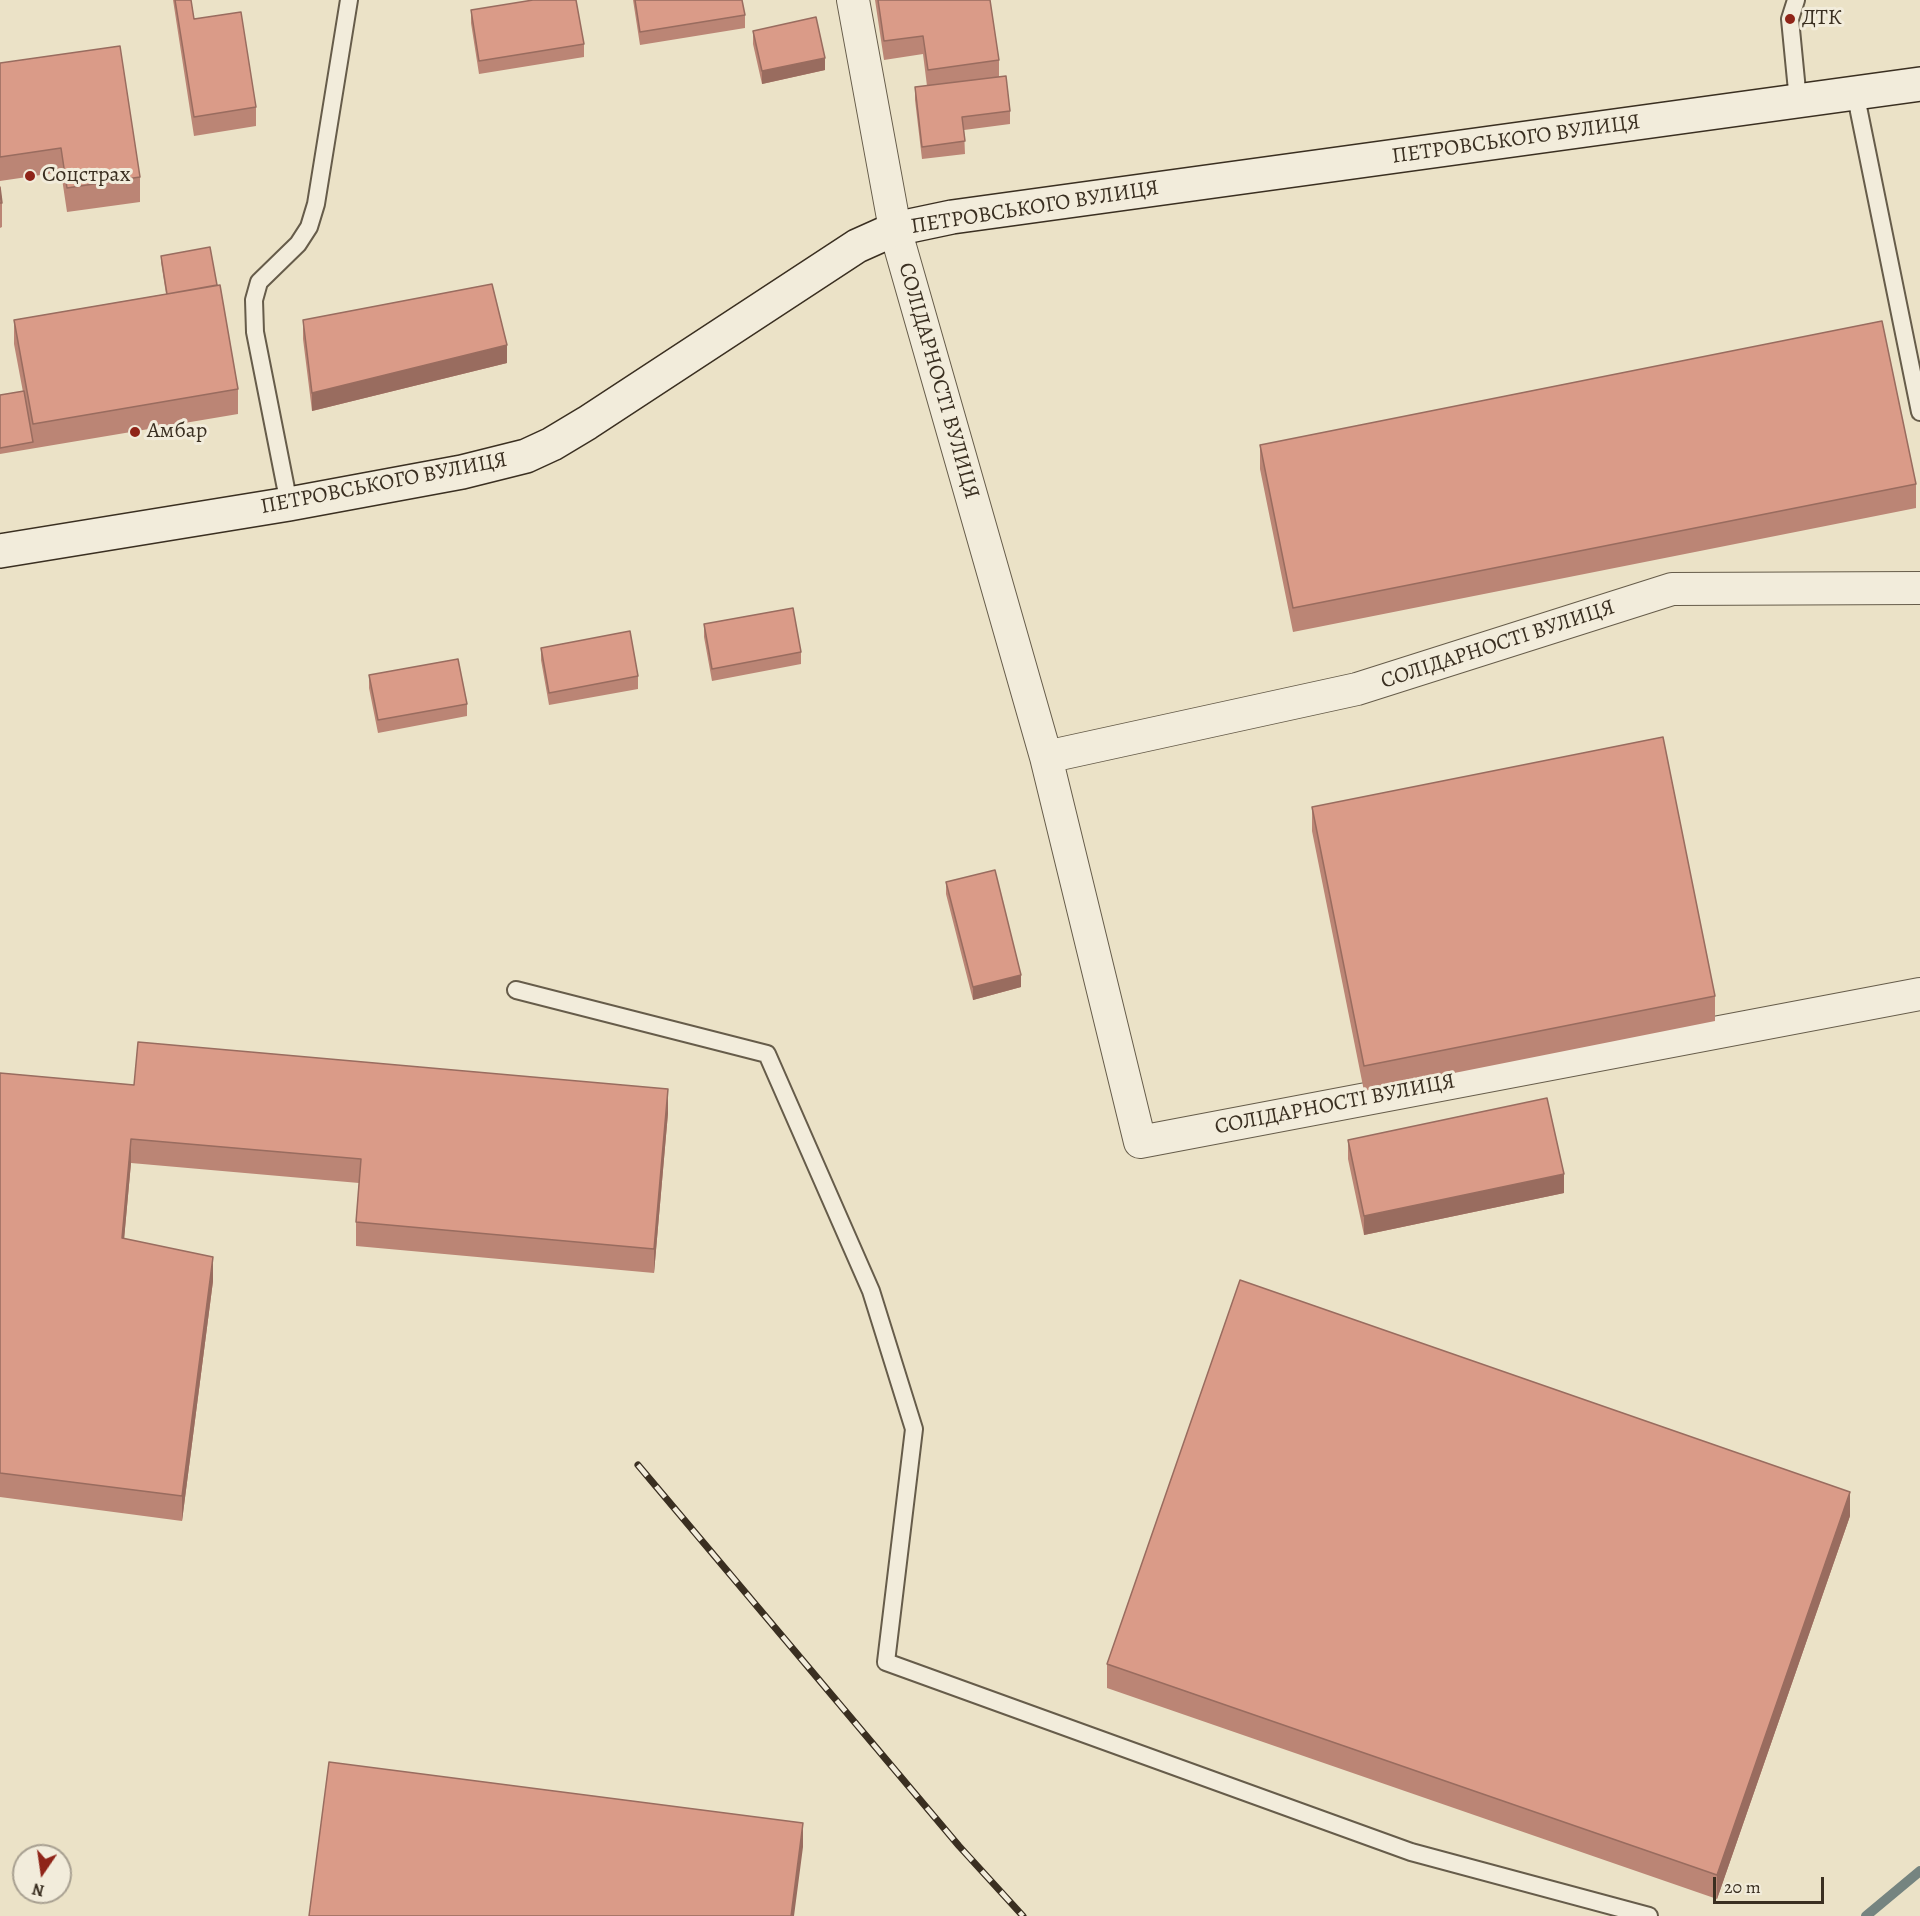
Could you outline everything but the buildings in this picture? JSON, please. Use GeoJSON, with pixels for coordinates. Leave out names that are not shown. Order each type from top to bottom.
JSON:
{"type":"FeatureCollection","features":[{"type":"Feature","properties":{"kind":"main road","name":"ПЕТРОВСЬКОГО ВУЛИЦЯ"},"geometry":{"type":"LineString","coordinates":[[0,551],[289,504],[462,472],[526,456],[552,444],[857,246],[895,229],[952,217],[1920,84]]}},
{"type":"Feature","properties":{"kind":"street","name":"СОЛІДАРНОСТІ ВУЛИЦЯ"},"geometry":{"type":"LineString","coordinates":[[853,0],[895,229],[1046,757],[1140,1142],[1920,994]]}},
{"type":"Feature","properties":{"kind":"street","name":"СОЛІДАРНОСТІ ВУЛИЦЯ"},"geometry":{"type":"LineString","coordinates":[[1046,757],[1358,689],[1672,589],[1920,588]]}},
{"type":"Feature","properties":{"kind":"lane"},"geometry":{"type":"LineString","coordinates":[[289,504],[255,332],[254,300],[259,282],[298,244],[309,227],[316,204],[348,0]]}},
{"type":"Feature","properties":{"kind":"lane"},"geometry":{"type":"LineString","coordinates":[[1796,0],[1790,19],[1798,101]]}},
{"type":"Feature","properties":{"kind":"lane"},"geometry":{"type":"LineString","coordinates":[[1855,92],[1920,412]]}},
{"type":"Feature","properties":{"kind":"lane"},"geometry":{"type":"LineString","coordinates":[[516,990],[767,1054],[870,1291],[914,1430],[886,1662],[1411,1852],[1649,1916]]}},
{"type":"Feature","properties":{"kind":"waterway"},"geometry":{"type":"LineString","coordinates":[[1866,1916],[1920,1871]]}},
{"type":"Feature","properties":{"kind":"railway"},"geometry":{"type":"LineString","coordinates":[[638,1465],[959,1846],[1023,1916]]}},
{"type":"Feature","properties":{"kind":"place","name":"ДТК"},"geometry":{"type":"Point","coordinates":[1790,19]}},
{"type":"Feature","properties":{"kind":"place","name":"Соцстрах"},"geometry":{"type":"Point","coordinates":[30,176]}},
{"type":"Feature","properties":{"kind":"place","name":"Амбар"},"geometry":{"type":"Point","coordinates":[135,432]}}]}
